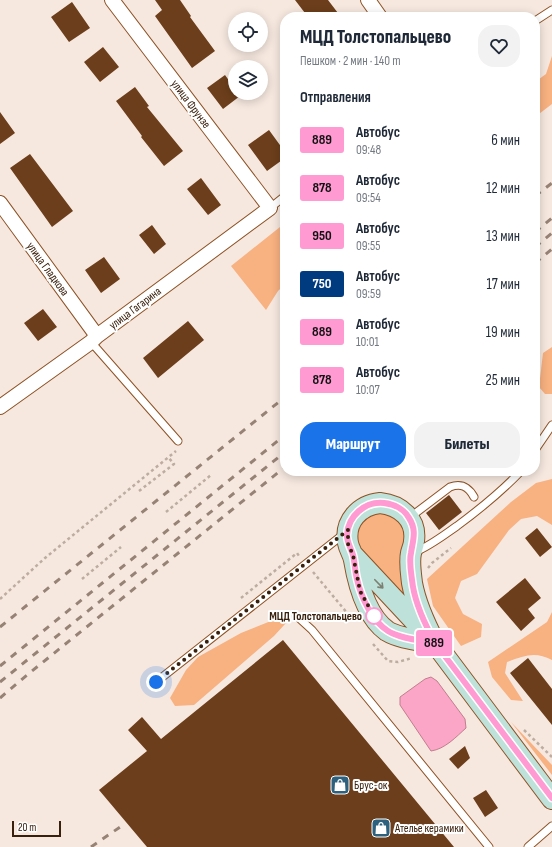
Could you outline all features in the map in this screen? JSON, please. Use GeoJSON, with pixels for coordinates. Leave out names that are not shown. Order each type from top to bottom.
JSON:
{"type":"FeatureCollection","features":[{"type":"Feature","properties":{"kind":"street","name":"улица Фрунзе"},"geometry":{"type":"LineString","coordinates":[[112,0],[270,208]]}},
{"type":"Feature","properties":{"kind":"street"},"geometry":{"type":"LineString","coordinates":[[368,0],[376,12]]}},
{"type":"Feature","properties":{"kind":"street","name":"улица Гладкова"},"geometry":{"type":"LineString","coordinates":[[0,203],[94,339]]}},
{"type":"Feature","properties":{"kind":"street","name":"улица Гагарина"},"geometry":{"type":"LineString","coordinates":[[0,407],[270,208]]}},
{"type":"Feature","properties":{"kind":"street"},"geometry":{"type":"LineString","coordinates":[[389,503],[397,506],[404,511],[414,529],[413,547],[411,553],[412,581],[415,598],[435,643],[398,635],[388,631],[379,623],[360,591],[353,555],[348,544],[348,530],[352,519],[357,512],[372,504],[389,503]]}},
{"type":"Feature","properties":{"kind":"street"},"geometry":{"type":"LineString","coordinates":[[353,555],[435,643],[552,798]]}},
{"type":"Feature","properties":{"kind":"lane"},"geometry":{"type":"LineString","coordinates":[[540,18],[552,10]]}},
{"type":"Feature","properties":{"kind":"lane"},"geometry":{"type":"LineString","coordinates":[[270,208],[280,200]]}},
{"type":"Feature","properties":{"kind":"lane"},"geometry":{"type":"LineString","coordinates":[[94,339],[178,440]]}},
{"type":"Feature","properties":{"kind":"lane"},"geometry":{"type":"LineString","coordinates":[[540,443],[552,425]]}},
{"type":"Feature","properties":{"kind":"lane"},"geometry":{"type":"LineString","coordinates":[[411,553],[442,537],[486,505],[500,493],[515,476]]}},
{"type":"Feature","properties":{"kind":"lane"},"geometry":{"type":"LineString","coordinates":[[409,518],[456,484],[461,484],[467,488],[474,497]]}},
{"type":"Feature","properties":{"kind":"lane"},"geometry":{"type":"LineString","coordinates":[[156,682],[348,530]]}},
{"type":"Feature","properties":{"kind":"lane"},"geometry":{"type":"LineString","coordinates":[[300,619],[312,630],[489,847]]}},
{"type":"Feature","properties":{"kind":"lane"},"geometry":{"type":"LineString","coordinates":[[528,847],[552,826]]}},
{"type":"Feature","properties":{"kind":"path"},"geometry":{"type":"LineString","coordinates":[[0,599],[45,558],[179,448]]}},
{"type":"Feature","properties":{"kind":"path"},"geometry":{"type":"LineString","coordinates":[[139,492],[174,464],[168,457]]}},
{"type":"Feature","properties":{"kind":"path"},"geometry":{"type":"LineString","coordinates":[[166,512],[211,475]]}},
{"type":"Feature","properties":{"kind":"path"},"geometry":{"type":"LineString","coordinates":[[82,579],[122,547]]}},
{"type":"Feature","properties":{"kind":"path"},"geometry":{"type":"LineString","coordinates":[[427,570],[432,563],[450,548]]}},
{"type":"Feature","properties":{"kind":"path"},"geometry":{"type":"LineString","coordinates":[[241,598],[265,579]]}},
{"type":"Feature","properties":{"kind":"path"},"geometry":{"type":"LineString","coordinates":[[323,584],[356,624]]}},
{"type":"Feature","properties":{"kind":"path"},"geometry":{"type":"LineString","coordinates":[[370,642],[388,661],[398,662],[414,658]]}},
{"type":"Feature","properties":{"kind":"path"},"geometry":{"type":"LineString","coordinates":[[524,730],[552,757]]}},
{"type":"Feature","properties":{"kind":"shaded area"},"geometry":{"type":"Polygon","coordinates":[[[552,56],[552,104],[540,113],[540,78],[546,74],[552,56]]]}},
{"type":"Feature","properties":{"kind":"shaded area"},"geometry":{"type":"Polygon","coordinates":[[[280,227],[280,289],[266,310],[231,266],[280,227]]]}},
{"type":"Feature","properties":{"kind":"shaded area"},"geometry":{"type":"Polygon","coordinates":[[[552,347],[552,394],[545,394],[540,388],[543,353],[552,347]]]}},
{"type":"Feature","properties":{"kind":"shaded area"},"geometry":{"type":"Polygon","coordinates":[[[552,479],[552,525],[537,516],[521,519],[509,530],[477,574],[461,581],[455,598],[463,614],[482,624],[481,637],[461,646],[433,606],[427,579],[511,502],[536,483],[552,479]]]}},
{"type":"Feature","properties":{"kind":"shaded area"},"geometry":{"type":"Polygon","coordinates":[[[379,509],[404,522],[412,607],[353,544],[355,525],[379,509]]]}},
{"type":"Feature","properties":{"kind":"shaded area"},"geometry":{"type":"Polygon","coordinates":[[[552,612],[552,660],[546,657],[530,655],[507,662],[505,673],[523,701],[511,700],[492,677],[488,662],[547,622],[552,612]]]}},
{"type":"Feature","properties":{"kind":"shaded area"},"geometry":{"type":"Polygon","coordinates":[[[281,617],[285,619],[286,623],[274,636],[194,705],[175,706],[170,698],[186,670],[198,657],[241,633],[281,617]]]}},
{"type":"Feature","properties":{"kind":"shaded area"},"geometry":{"type":"Polygon","coordinates":[[[431,677],[437,681],[465,719],[466,728],[446,745],[431,751],[400,705],[400,697],[425,679],[431,677]]]}},
{"type":"Feature","properties":{"kind":"shaded area"},"geometry":{"type":"Polygon","coordinates":[[[511,722],[552,765],[552,775],[511,722]]]}},
{"type":"Feature","properties":{"kind":"building"},"geometry":{"type":"Polygon","coordinates":[[[155,0],[180,0],[191,16],[190,17],[215,51],[192,68],[155,16],[162,10],[155,0]]]}},
{"type":"Feature","properties":{"kind":"building"},"geometry":{"type":"Polygon","coordinates":[[[295,0],[328,0],[337,12],[304,12],[295,0]]]}},
{"type":"Feature","properties":{"kind":"building"},"geometry":{"type":"Polygon","coordinates":[[[72,2],[90,28],[69,42],[51,17],[72,2]]]}},
{"type":"Feature","properties":{"kind":"building"},"geometry":{"type":"Polygon","coordinates":[[[103,47],[119,67],[100,82],[84,62],[103,47]]]}},
{"type":"Feature","properties":{"kind":"building"},"geometry":{"type":"Polygon","coordinates":[[[225,75],[228,79],[228,100],[235,100],[223,109],[207,88],[225,75]]]}},
{"type":"Feature","properties":{"kind":"building"},"geometry":{"type":"Polygon","coordinates":[[[135,87],[149,106],[147,107],[183,151],[164,166],[141,137],[142,136],[116,101],[135,87]]]}},
{"type":"Feature","properties":{"kind":"building"},"geometry":{"type":"Polygon","coordinates":[[[0,112],[15,133],[0,144],[0,112]]]}},
{"type":"Feature","properties":{"kind":"building"},"geometry":{"type":"Polygon","coordinates":[[[269,130],[280,145],[280,162],[267,171],[248,145],[269,130]]]}},
{"type":"Feature","properties":{"kind":"building"},"geometry":{"type":"Polygon","coordinates":[[[30,154],[73,211],[52,227],[10,168],[30,154]]]}},
{"type":"Feature","properties":{"kind":"building"},"geometry":{"type":"Polygon","coordinates":[[[201,178],[221,205],[208,215],[187,189],[201,178]]]}},
{"type":"Feature","properties":{"kind":"building"},"geometry":{"type":"Polygon","coordinates":[[[152,225],[166,244],[154,254],[139,235],[152,225]]]}},
{"type":"Feature","properties":{"kind":"building"},"geometry":{"type":"Polygon","coordinates":[[[104,257],[120,279],[101,293],[85,270],[104,257]]]}},
{"type":"Feature","properties":{"kind":"building"},"geometry":{"type":"Polygon","coordinates":[[[43,309],[57,327],[38,341],[24,323],[43,309]]]}},
{"type":"Feature","properties":{"kind":"building"},"geometry":{"type":"Polygon","coordinates":[[[188,321],[204,340],[158,378],[143,358],[188,321]]]}},
{"type":"Feature","properties":{"kind":"building"},"geometry":{"type":"Polygon","coordinates":[[[449,495],[462,512],[439,530],[426,513],[449,495]]]}},
{"type":"Feature","properties":{"kind":"building"},"geometry":{"type":"Polygon","coordinates":[[[537,528],[552,547],[540,557],[525,538],[537,528]]]}},
{"type":"Feature","properties":{"kind":"building"},"geometry":{"type":"Polygon","coordinates":[[[525,578],[541,598],[528,609],[535,618],[521,631],[496,602],[525,578]]]}},
{"type":"Feature","properties":{"kind":"building"},"geometry":{"type":"Polygon","coordinates":[[[283,640],[454,847],[147,847],[99,790],[147,751],[128,730],[142,717],[161,739],[283,640]]]}},
{"type":"Feature","properties":{"kind":"building"},"geometry":{"type":"Polygon","coordinates":[[[528,658],[552,689],[552,725],[510,673],[528,658]]]}},
{"type":"Feature","properties":{"kind":"building"},"geometry":{"type":"Polygon","coordinates":[[[465,746],[470,758],[458,769],[449,759],[465,746]]]}},
{"type":"Feature","properties":{"kind":"building"},"geometry":{"type":"Polygon","coordinates":[[[486,790],[498,808],[485,817],[473,798],[486,790]]]}},
{"type":"Feature","properties":{"kind":"railway"},"geometry":{"type":"LineString","coordinates":[[540,192],[552,183]]}},
{"type":"Feature","properties":{"kind":"railway"},"geometry":{"type":"LineString","coordinates":[[540,228],[552,218]]}},
{"type":"Feature","properties":{"kind":"railway"},"geometry":{"type":"LineString","coordinates":[[540,243],[552,233]]}},
{"type":"Feature","properties":{"kind":"railway"},"geometry":{"type":"LineString","coordinates":[[540,259],[552,249]]}},
{"type":"Feature","properties":{"kind":"railway"},"geometry":{"type":"LineString","coordinates":[[0,627],[280,401]]}},
{"type":"Feature","properties":{"kind":"railway"},"geometry":{"type":"LineString","coordinates":[[0,666],[280,439]]}},
{"type":"Feature","properties":{"kind":"railway"},"geometry":{"type":"LineString","coordinates":[[0,682],[280,456]]}},
{"type":"Feature","properties":{"kind":"railway"},"geometry":{"type":"LineString","coordinates":[[0,698],[280,471]]}},
{"type":"Feature","properties":{"kind":"railway"},"geometry":{"type":"LineString","coordinates":[[91,847],[123,825]]}},
{"type":"Feature","properties":{"kind":"bus line","name":"889"},"geometry":{"type":"LineString","coordinates":[[431,635],[415,598],[411,563],[414,529],[409,518],[404,511],[389,503],[372,504],[364,507],[357,512],[352,519],[348,527],[347,536],[348,544],[353,555],[360,591],[373,615],[388,631],[398,635],[435,643],[552,798]]}},
{"type":"Feature","properties":{"kind":"place","name":"МЦД Толстопальцево"},"geometry":{"type":"Point","coordinates":[374,616]}},
{"type":"Feature","properties":{"kind":"place","name":"Брус-ок"},"geometry":{"type":"Point","coordinates":[340,785]}},
{"type":"Feature","properties":{"kind":"place","name":"Ателье керамики"},"geometry":{"type":"Point","coordinates":[381,828]}},
{"type":"Feature","properties":{"kind":"route"},"geometry":{"type":"LineString","coordinates":[[156,682],[348,530],[348,544],[353,555],[360,591],[374,616]]}}]}
